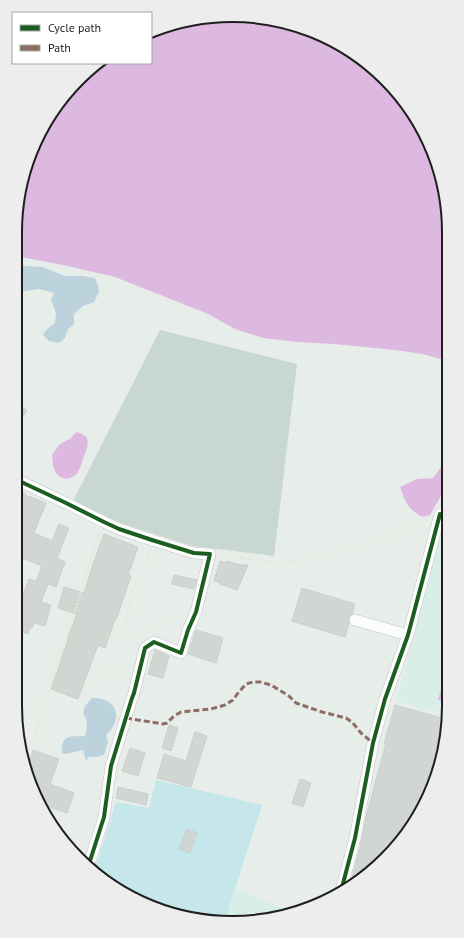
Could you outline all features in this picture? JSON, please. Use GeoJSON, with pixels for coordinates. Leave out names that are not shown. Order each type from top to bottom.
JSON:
{"type":"FeatureCollection","features":[{"type":"Feature","properties":{"kind":"street"},"geometry":{"type":"LineString","coordinates":[[22,481],[119,529],[194,553],[210,554],[196,612],[180,653],[154,642],[145,648],[134,693],[111,766],[104,817],[90,860]]}},
{"type":"Feature","properties":{"kind":"street"},"geometry":{"type":"LineString","coordinates":[[343,885],[355,838],[375,736],[385,699],[408,635],[440,514]]}},
{"type":"Feature","properties":{"kind":"street"},"geometry":{"type":"LineString","coordinates":[[355,620],[408,635]]}},
{"type":"Feature","properties":{"kind":"path"},"geometry":{"type":"LineString","coordinates":[[210,554],[277,562],[298,561],[384,539],[440,514]]}},
{"type":"Feature","properties":{"kind":"path"},"geometry":{"type":"LineString","coordinates":[[26,744],[32,742],[104,522]]}},
{"type":"Feature","properties":{"kind":"path"},"geometry":{"type":"LineString","coordinates":[[122,635],[126,626],[131,596],[147,566],[152,540]]}},
{"type":"Feature","properties":{"kind":"path"},"geometry":{"type":"LineString","coordinates":[[106,637],[140,634],[174,617],[196,612]]}},
{"type":"Feature","properties":{"kind":"path"},"geometry":{"type":"LineString","coordinates":[[86,684],[96,678],[103,671],[110,669],[116,670],[128,683],[132,698]]}},
{"type":"Feature","properties":{"kind":"shaded area"},"geometry":{"type":"Polygon","coordinates":[[[218,22],[246,22],[286,29],[300,33],[325,44],[349,57],[360,65],[399,104],[407,115],[420,139],[431,164],[435,178],[442,218],[442,359],[422,354],[395,350],[263,338],[235,329],[208,314],[115,277],[22,257],[22,218],[29,178],[38,152],[57,115],[74,94],[105,64],[152,64],[152,38],[164,33],[191,26],[218,22]]]}},
{"type":"Feature","properties":{"kind":"shaded area"},"geometry":{"type":"Polygon","coordinates":[[[22,265],[43,267],[65,276],[95,278],[99,292],[94,302],[83,306],[74,314],[74,324],[68,329],[65,338],[59,343],[49,341],[43,335],[46,330],[55,323],[56,313],[51,299],[54,293],[39,289],[22,291],[22,265]]]}},
{"type":"Feature","properties":{"kind":"shaded area"},"geometry":{"type":"Polygon","coordinates":[[[160,330],[297,364],[274,556],[193,546],[121,523],[73,501],[160,330]]]}},
{"type":"Feature","properties":{"kind":"shaded area"},"geometry":{"type":"Polygon","coordinates":[[[76,432],[85,436],[88,442],[78,471],[73,476],[66,479],[60,477],[56,473],[53,466],[52,455],[59,445],[71,438],[76,432]]]}},
{"type":"Feature","properties":{"kind":"shaded area"},"geometry":{"type":"Polygon","coordinates":[[[442,466],[442,494],[430,515],[422,517],[413,511],[408,505],[400,487],[417,479],[433,478],[442,466]]]}},
{"type":"Feature","properties":{"kind":"shaded area"},"geometry":{"type":"Polygon","coordinates":[[[442,527],[442,713],[396,701],[442,527]]]}},
{"type":"Feature","properties":{"kind":"shaded area"},"geometry":{"type":"Polygon","coordinates":[[[442,685],[442,701],[438,700],[442,685]]]}},
{"type":"Feature","properties":{"kind":"shaded area"},"geometry":{"type":"Polygon","coordinates":[[[92,698],[107,701],[115,710],[116,716],[112,728],[106,735],[108,742],[104,755],[89,757],[86,761],[83,750],[65,754],[62,753],[62,747],[63,742],[68,737],[85,736],[87,722],[83,713],[85,706],[92,698]]]}},
{"type":"Feature","properties":{"kind":"shaded area"},"geometry":{"type":"Polygon","coordinates":[[[156,780],[262,805],[226,916],[191,912],[164,905],[127,888],[115,881],[96,866],[116,802],[149,808],[156,780]]]}},
{"type":"Feature","properties":{"kind":"shaded area"},"geometry":{"type":"Polygon","coordinates":[[[236,888],[284,909],[246,916],[226,916],[236,888]]]}},
{"type":"Feature","properties":{"kind":"building"},"geometry":{"type":"Polygon","coordinates":[[[22,407],[27,410],[22,418],[22,407]]]}},
{"type":"Feature","properties":{"kind":"building"},"geometry":{"type":"Polygon","coordinates":[[[22,492],[26,494],[25,495],[46,503],[34,533],[52,541],[59,524],[69,528],[57,558],[65,562],[56,587],[48,584],[41,602],[51,605],[45,626],[34,623],[32,628],[30,627],[28,634],[22,632],[22,591],[24,592],[29,579],[36,581],[42,566],[22,558],[22,492]]]}},
{"type":"Feature","properties":{"kind":"building"},"geometry":{"type":"Polygon","coordinates":[[[104,534],[138,547],[128,575],[131,576],[105,648],[98,645],[78,699],[51,689],[77,614],[58,608],[64,587],[84,593],[104,534]]]}},
{"type":"Feature","properties":{"kind":"building"},"geometry":{"type":"Polygon","coordinates":[[[220,561],[248,565],[237,590],[220,584],[220,582],[214,581],[220,561]]]}},
{"type":"Feature","properties":{"kind":"building"},"geometry":{"type":"Polygon","coordinates":[[[174,575],[197,580],[194,589],[172,584],[174,575]]]}},
{"type":"Feature","properties":{"kind":"building"},"geometry":{"type":"Polygon","coordinates":[[[302,588],[355,604],[352,614],[348,618],[349,623],[345,637],[292,621],[302,588]]]}},
{"type":"Feature","properties":{"kind":"building"},"geometry":{"type":"Polygon","coordinates":[[[196,630],[223,638],[216,663],[188,654],[196,630]]]}},
{"type":"Feature","properties":{"kind":"building"},"geometry":{"type":"Polygon","coordinates":[[[155,650],[169,656],[163,678],[148,674],[155,650]]]}},
{"type":"Feature","properties":{"kind":"building"},"geometry":{"type":"Polygon","coordinates":[[[395,705],[442,718],[438,747],[431,774],[414,811],[399,834],[390,844],[370,864],[352,879],[362,840],[366,817],[386,743],[384,743],[395,705]]]}},
{"type":"Feature","properties":{"kind":"building"},"geometry":{"type":"Polygon","coordinates":[[[169,725],[178,728],[171,751],[162,748],[169,725]]]}},
{"type":"Feature","properties":{"kind":"building"},"geometry":{"type":"Polygon","coordinates":[[[195,732],[207,736],[191,787],[157,778],[164,754],[186,761],[195,732]]]}},
{"type":"Feature","properties":{"kind":"building"},"geometry":{"type":"Polygon","coordinates":[[[130,748],[145,753],[138,776],[122,771],[130,748]]]}},
{"type":"Feature","properties":{"kind":"building"},"geometry":{"type":"Polygon","coordinates":[[[33,750],[59,759],[50,784],[74,793],[67,813],[48,806],[33,774],[29,761],[33,750]]]}},
{"type":"Feature","properties":{"kind":"building"},"geometry":{"type":"Polygon","coordinates":[[[300,779],[311,783],[303,807],[292,803],[300,779]]]}},
{"type":"Feature","properties":{"kind":"building"},"geometry":{"type":"Polygon","coordinates":[[[118,787],[148,794],[146,805],[116,798],[118,787]]]}},
{"type":"Feature","properties":{"kind":"building"},"geometry":{"type":"Polygon","coordinates":[[[187,829],[197,833],[190,853],[179,849],[187,829]]]}},
{"type":"Feature","properties":{"kind":"marked path"},"geometry":{"type":"LineString","coordinates":[[126,718],[163,724],[167,723],[181,712],[211,709],[225,705],[233,700],[246,684],[260,682],[271,685],[289,696],[296,703],[346,718],[373,743]]}},
{"type":"Feature","properties":{"kind":"cycle path"},"geometry":{"type":"LineString","coordinates":[[22,482],[119,529],[194,553],[210,554],[196,612],[188,630],[181,653],[154,642],[145,648],[134,693],[111,766],[104,817],[90,860]]}},
{"type":"Feature","properties":{"kind":"cycle path"},"geometry":{"type":"LineString","coordinates":[[343,885],[355,838],[373,743],[385,699],[408,635],[440,514]]}}]}
